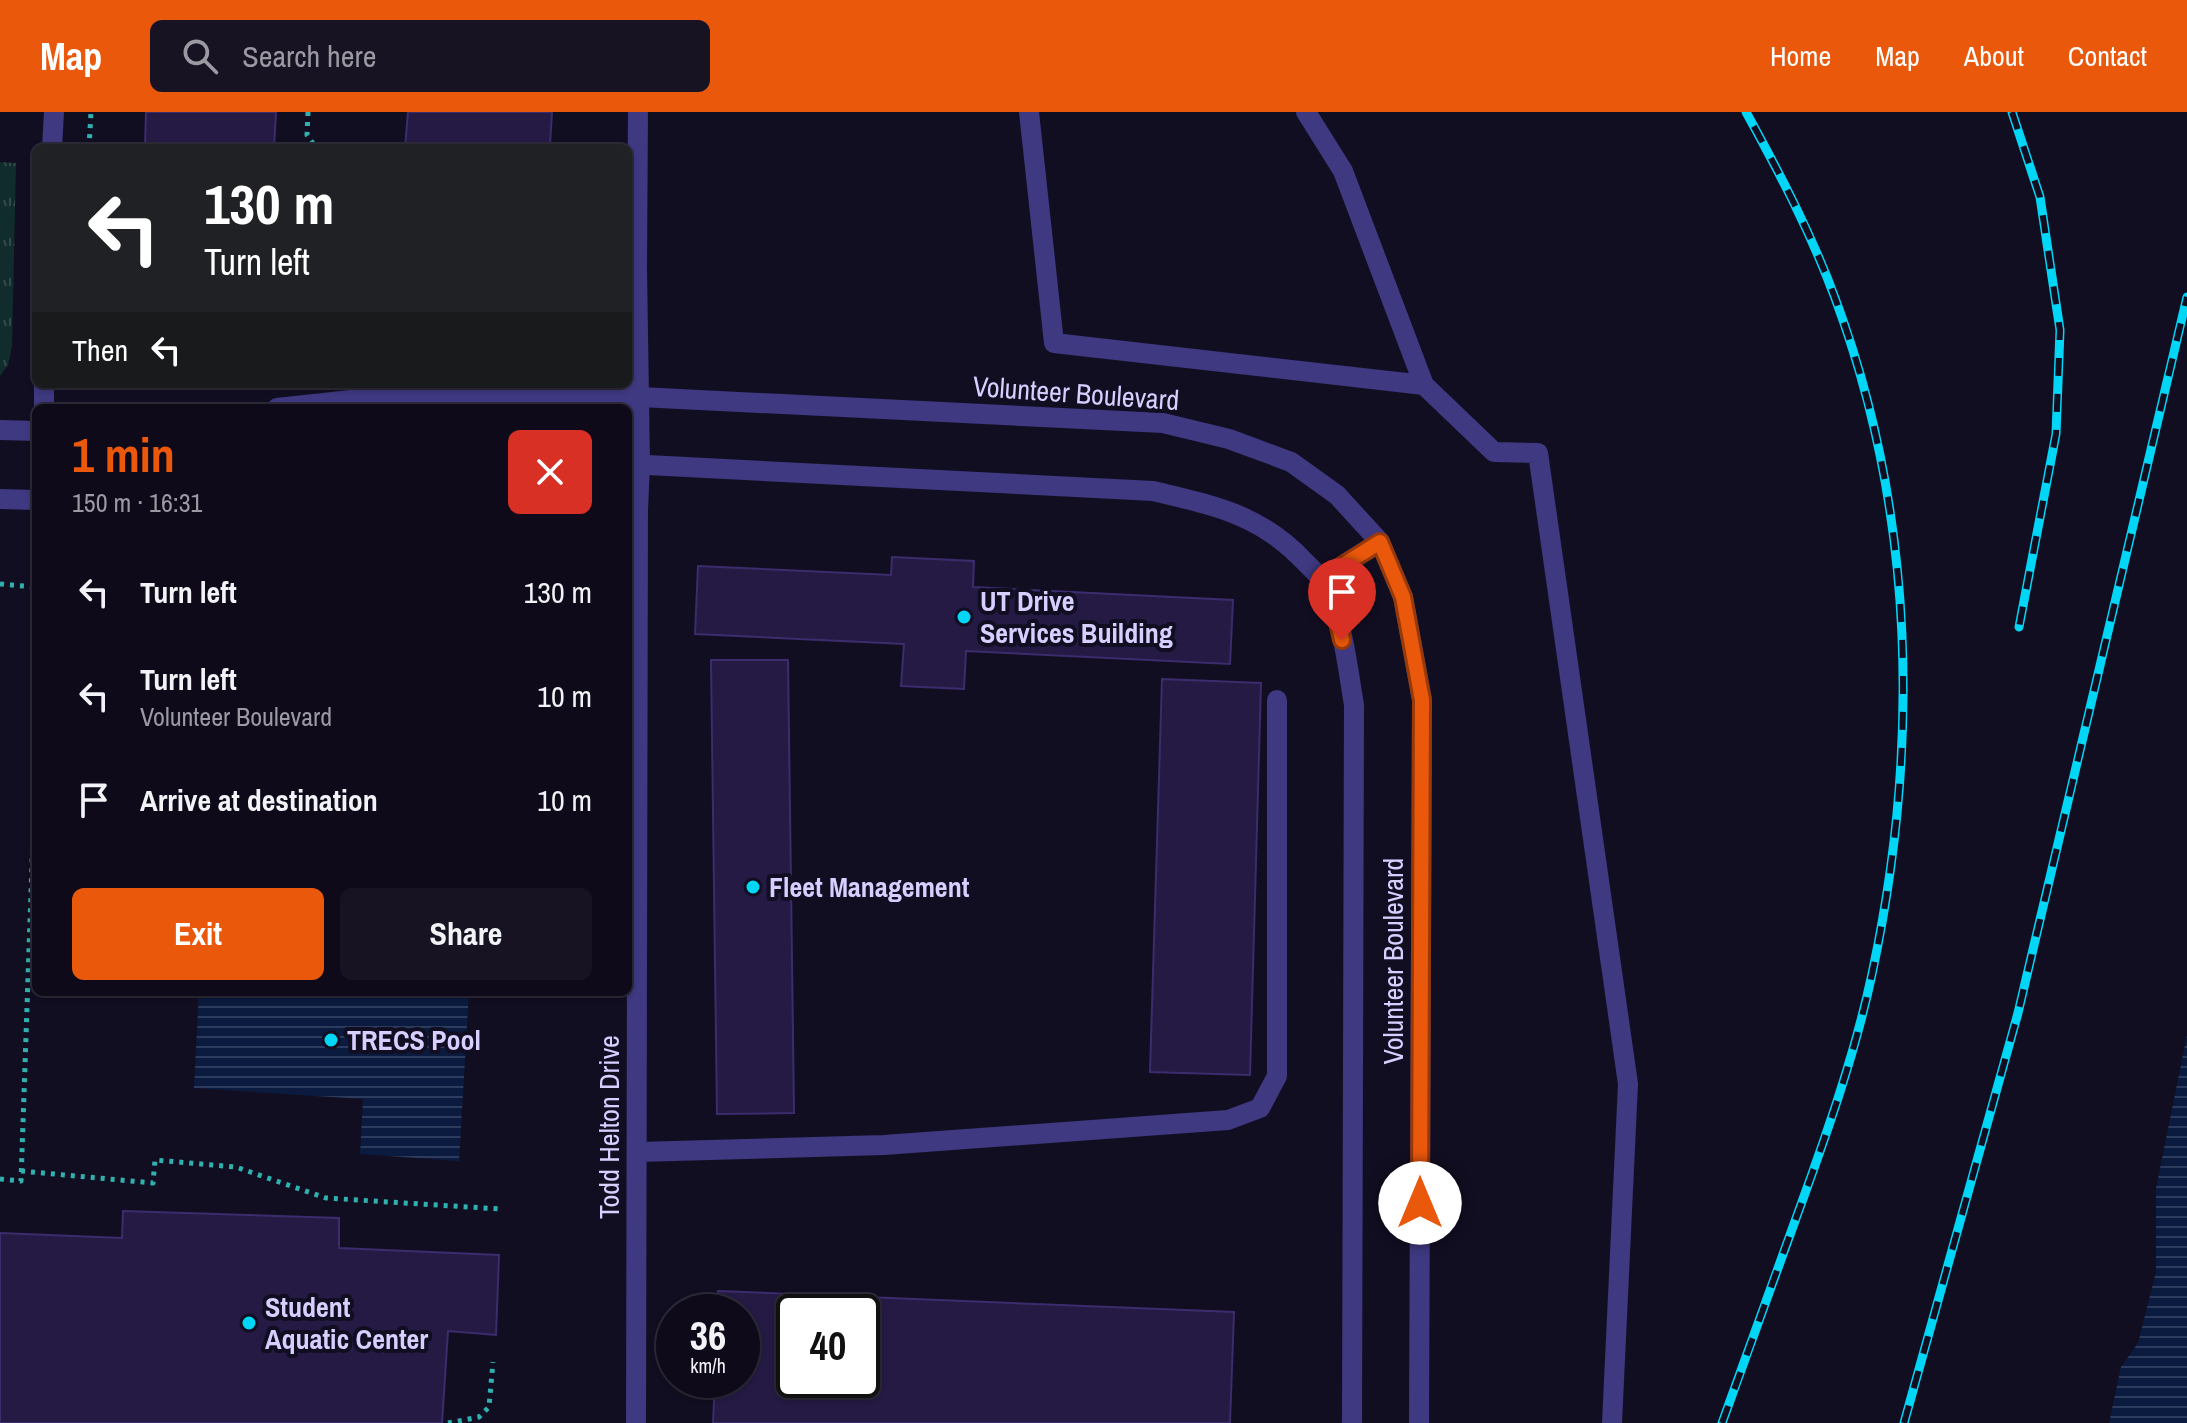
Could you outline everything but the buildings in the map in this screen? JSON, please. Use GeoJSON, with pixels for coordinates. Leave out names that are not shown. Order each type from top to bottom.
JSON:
{"type":"FeatureCollection","features":[{"type":"Feature","properties":{"kind":"street"},"geometry":{"type":"LineString","coordinates":[[52,144],[54,112]]}},
{"type":"Feature","properties":{"kind":"street","name":"Todd Helton Drive"},"geometry":{"type":"LineString","coordinates":[[636,1423],[638,510],[634,464],[640,397],[632,268],[638,112]]}},
{"type":"Feature","properties":{"kind":"street"},"geometry":{"type":"LineString","coordinates":[[1029,112],[1054,343],[1424,385]]}},
{"type":"Feature","properties":{"kind":"street"},"geometry":{"type":"LineString","coordinates":[[1306,112],[1343,171],[1424,385],[1494,452],[1538,453],[1628,1084],[1612,1423]]}},
{"type":"Feature","properties":{"kind":"street","name":"Volunteer Boulevard"},"geometry":{"type":"LineString","coordinates":[[307,404],[406,394],[640,397],[1163,423],[1229,439],[1291,462],[1337,495],[1380,542],[1403,597],[1422,700],[1419,1423]]}},
{"type":"Feature","properties":{"kind":"street"},"geometry":{"type":"LineString","coordinates":[[0,430],[32,431]]}},
{"type":"Feature","properties":{"kind":"street","name":"Volunteer Boulevard"},"geometry":{"type":"LineString","coordinates":[[634,464],[1153,491],[1209,505],[1258,523],[1291,547],[1321,579],[1337,618],[1354,705],[1352,1423]]}},
{"type":"Feature","properties":{"kind":"street"},"geometry":{"type":"LineString","coordinates":[[0,499],[32,500]]}},
{"type":"Feature","properties":{"kind":"street"},"geometry":{"type":"LineString","coordinates":[[1321,579],[1380,542]]}},
{"type":"Feature","properties":{"kind":"street"},"geometry":{"type":"LineString","coordinates":[[637,1152],[884,1145],[1228,1120],[1260,1108],[1277,1076],[1277,700]]}},
{"type":"Feature","properties":{"kind":"path"},"geometry":{"type":"LineString","coordinates":[[89,144],[91,112]]}},
{"type":"Feature","properties":{"kind":"path"},"geometry":{"type":"LineString","coordinates":[[308,112],[307,135],[313,144]]}},
{"type":"Feature","properties":{"kind":"path"},"geometry":{"type":"LineString","coordinates":[[0,584],[32,587]]}},
{"type":"Feature","properties":{"kind":"path"},"geometry":{"type":"LineString","coordinates":[[0,1179],[21,1181],[32,860]]}},
{"type":"Feature","properties":{"kind":"path"},"geometry":{"type":"LineString","coordinates":[[21,1171],[153,1183],[155,1160],[236,1167],[326,1198],[501,1209]]}},
{"type":"Feature","properties":{"kind":"path"},"geometry":{"type":"LineString","coordinates":[[448,1423],[479,1417],[489,1407],[493,1362]]}},
{"type":"Feature","properties":{"kind":"green space"},"geometry":{"type":"Polygon","coordinates":[[[0,162],[16,163],[12,346],[8,365],[0,376],[0,162]]]}},
{"type":"Feature","properties":{"kind":"water","name":"TRECS Pool"},"geometry":{"type":"Polygon","coordinates":[[[199,996],[469,996],[459,1161],[360,1154],[363,1099],[194,1088],[199,996]]]}},
{"type":"Feature","properties":{"kind":"water"},"geometry":{"type":"Polygon","coordinates":[[[2187,1035],[2187,1423],[2109,1423],[2121,1367],[2138,1343],[2156,1272],[2156,1188],[2187,1035]]]}},
{"type":"Feature","properties":{"kind":"railway"},"geometry":{"type":"LineString","coordinates":[[1722,1423],[1830,1123],[1865,1004],[1888,889],[1898,804],[1903,718],[1902,633],[1895,548],[1882,464],[1862,380],[1816,250],[1746,112]]}},
{"type":"Feature","properties":{"kind":"railway"},"geometry":{"type":"LineString","coordinates":[[2012,112],[2040,197],[2060,330],[2056,434],[2019,627]]}},
{"type":"Feature","properties":{"kind":"railway"},"geometry":{"type":"LineString","coordinates":[[1904,1423],[2018,1013],[2187,297]]}},
{"type":"Feature","properties":{"kind":"place","name":"UT Drive Services Building"},"geometry":{"type":"Point","coordinates":[964,617]}},
{"type":"Feature","properties":{"kind":"place","name":"Fleet Management"},"geometry":{"type":"Point","coordinates":[753,887]}},
{"type":"Feature","properties":{"kind":"place","name":"TRECS Pool"},"geometry":{"type":"Point","coordinates":[331,1040]}},
{"type":"Feature","properties":{"kind":"place","name":"Student Aquatic Center"},"geometry":{"type":"Point","coordinates":[249,1323]}},
{"type":"Feature","properties":{"kind":"route"},"geometry":{"type":"LineString","coordinates":[[1342,640],[1337,618],[1321,579],[1380,542],[1403,597],[1422,700],[1420,1203]]}}]}
